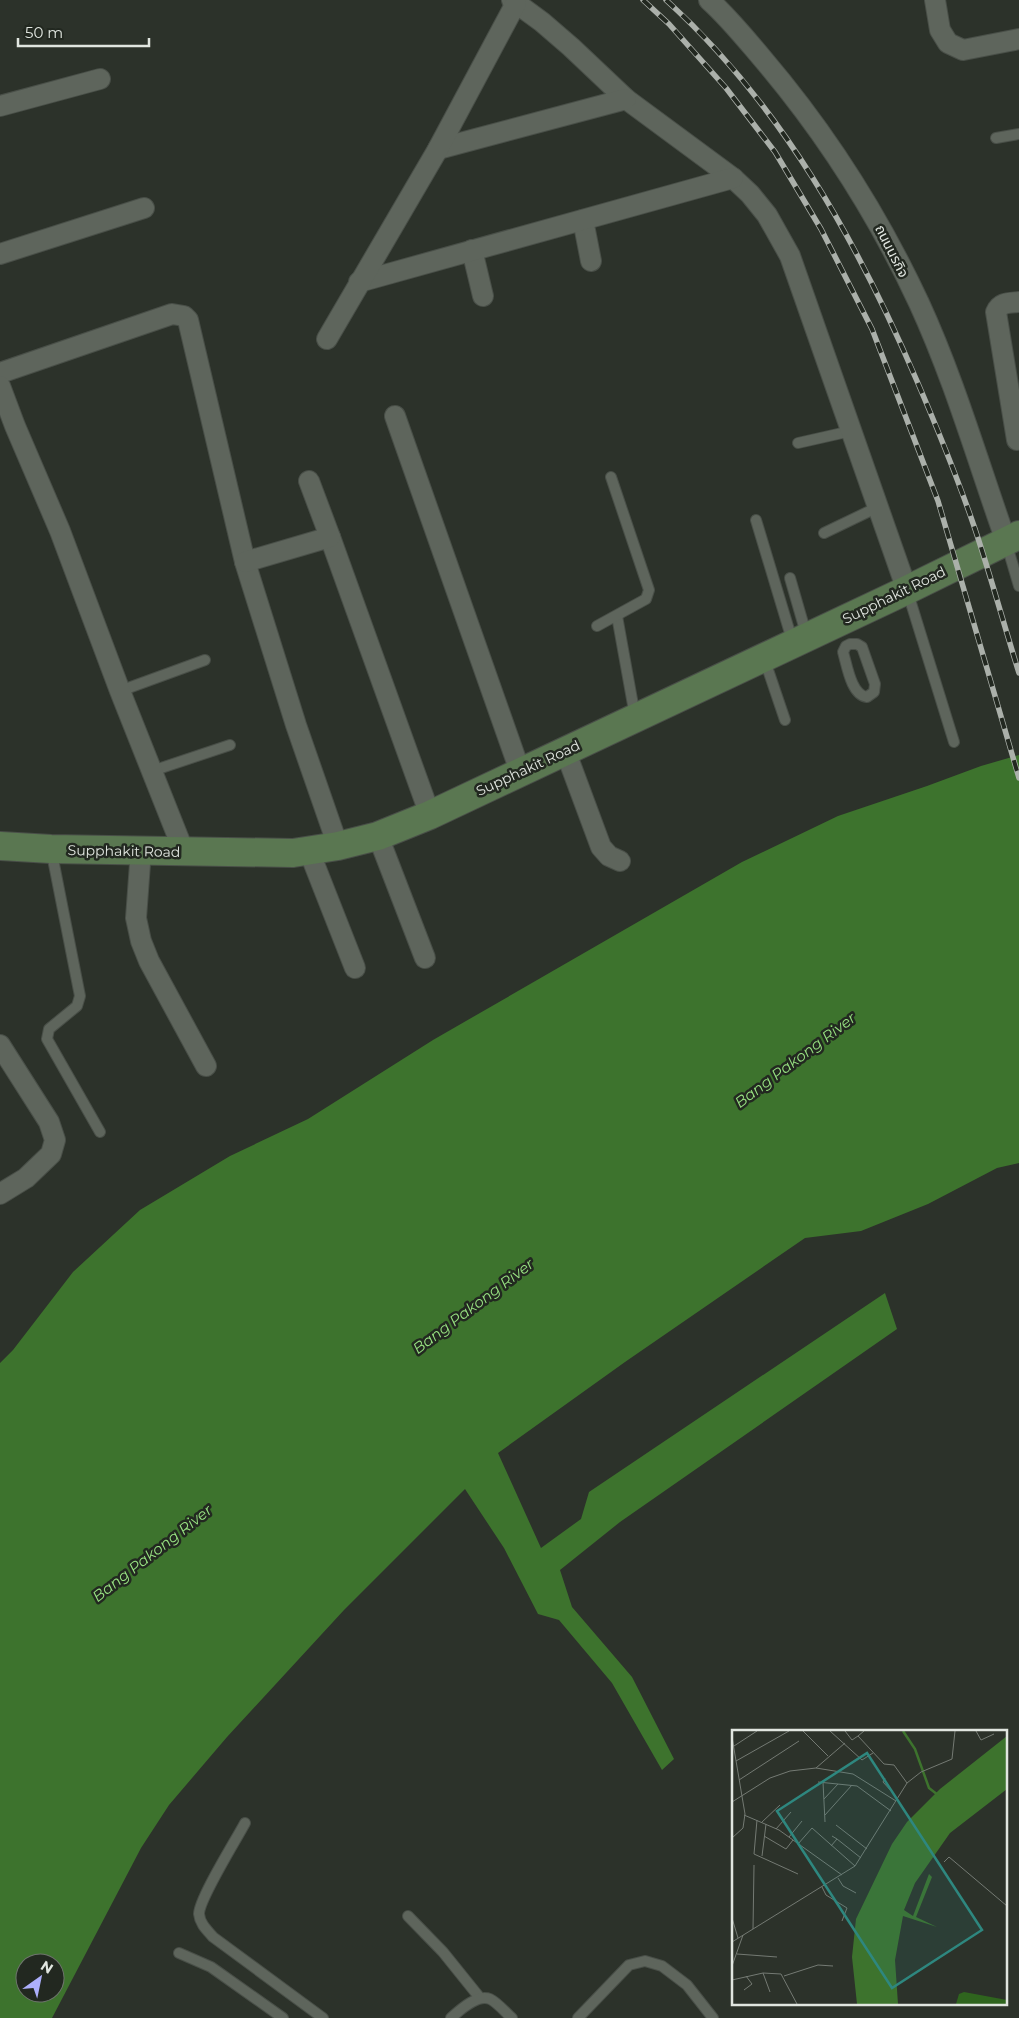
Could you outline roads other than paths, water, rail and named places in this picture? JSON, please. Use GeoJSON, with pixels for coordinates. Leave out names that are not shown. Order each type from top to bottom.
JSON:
{"type":"FeatureCollection","features":[{"type":"Feature","properties":{"kind":"main road","name":"Supphakit Road"},"geometry":{"type":"LineString","coordinates":[[0,846],[184,852],[309,851],[378,836],[430,814],[565,750],[632,698],[764,657],[800,640],[847,632],[907,590],[1012,538]]}},
{"type":"Feature","properties":{"kind":"street","name":"ถนนนรกิจ"},"geometry":{"type":"LineString","coordinates":[[709,0],[726,16],[796,98],[867,204],[919,303],[1012,538]]}},
{"type":"Feature","properties":{"kind":"street"},"geometry":{"type":"LineString","coordinates":[[935,0],[940,30],[948,43],[963,50],[1019,39]]}},
{"type":"Feature","properties":{"kind":"street"},"geometry":{"type":"LineString","coordinates":[[327,339],[438,149],[514,2],[564,41],[626,99],[734,178],[767,215],[790,256],[907,590]]}},
{"type":"Feature","properties":{"kind":"street"},"geometry":{"type":"LineString","coordinates":[[0,106],[100,79]]}},
{"type":"Feature","properties":{"kind":"street"},"geometry":{"type":"LineString","coordinates":[[438,149],[626,99]]}},
{"type":"Feature","properties":{"kind":"street"},"geometry":{"type":"LineString","coordinates":[[359,282],[734,178]]}},
{"type":"Feature","properties":{"kind":"street"},"geometry":{"type":"LineString","coordinates":[[0,254],[144,208]]}},
{"type":"Feature","properties":{"kind":"street"},"geometry":{"type":"LineString","coordinates":[[583,220],[591,261]]}},
{"type":"Feature","properties":{"kind":"street"},"geometry":{"type":"LineString","coordinates":[[472,250],[482,296]]}},
{"type":"Feature","properties":{"kind":"street"},"geometry":{"type":"LineString","coordinates":[[1017,440],[996,312],[1002,304],[1019,302]]}},
{"type":"Feature","properties":{"kind":"street"},"geometry":{"type":"LineString","coordinates":[[0,373],[172,314],[184,316],[188,320],[245,562],[296,725],[338,846]]}},
{"type":"Feature","properties":{"kind":"street"},"geometry":{"type":"LineString","coordinates":[[0,386],[60,531],[184,852]]}},
{"type":"Feature","properties":{"kind":"street"},"geometry":{"type":"LineString","coordinates":[[395,416],[520,771]]}},
{"type":"Feature","properties":{"kind":"street"},"geometry":{"type":"LineString","coordinates":[[309,481],[430,814]]}},
{"type":"Feature","properties":{"kind":"street"},"geometry":{"type":"LineString","coordinates":[[245,562],[330,537]]}},
{"type":"Feature","properties":{"kind":"street"},"geometry":{"type":"LineString","coordinates":[[565,750],[601,847],[610,856],[620,861]]}},
{"type":"Feature","properties":{"kind":"street"},"geometry":{"type":"LineString","coordinates":[[378,836],[425,958]]}},
{"type":"Feature","properties":{"kind":"street"},"geometry":{"type":"LineString","coordinates":[[141,850],[136,918],[140,940],[149,961],[206,1066]]}},
{"type":"Feature","properties":{"kind":"street"},"geometry":{"type":"LineString","coordinates":[[309,851],[354,968]]}},
{"type":"Feature","properties":{"kind":"street"},"geometry":{"type":"LineString","coordinates":[[0,1045],[49,1122],[55,1140],[51,1154],[26,1178],[0,1194]]}},
{"type":"Feature","properties":{"kind":"lane"},"geometry":{"type":"LineString","coordinates":[[996,138],[1019,134]]}},
{"type":"Feature","properties":{"kind":"lane"},"geometry":{"type":"LineString","coordinates":[[798,443],[852,431]]}},
{"type":"Feature","properties":{"kind":"lane"},"geometry":{"type":"LineString","coordinates":[[597,626],[646,599],[649,590],[611,477]]}},
{"type":"Feature","properties":{"kind":"lane"},"geometry":{"type":"LineString","coordinates":[[824,533],[878,507]]}},
{"type":"Feature","properties":{"kind":"lane"},"geometry":{"type":"LineString","coordinates":[[756,520],[800,640]]}},
{"type":"Feature","properties":{"kind":"lane"},"geometry":{"type":"LineString","coordinates":[[1012,538],[1019,586]]}},
{"type":"Feature","properties":{"kind":"lane"},"geometry":{"type":"LineString","coordinates":[[790,578],[800,640]]}},
{"type":"Feature","properties":{"kind":"lane"},"geometry":{"type":"LineString","coordinates":[[907,590],[954,742]]}},
{"type":"Feature","properties":{"kind":"lane"},"geometry":{"type":"LineString","coordinates":[[617,616],[632,698]]}},
{"type":"Feature","properties":{"kind":"lane"},"geometry":{"type":"LineString","coordinates":[[847,632],[862,647],[875,684],[874,692],[867,697],[862,696],[856,690],[843,652],[846,646],[847,632]]}},
{"type":"Feature","properties":{"kind":"lane"},"geometry":{"type":"LineString","coordinates":[[764,657],[785,720]]}},
{"type":"Feature","properties":{"kind":"lane"},"geometry":{"type":"LineString","coordinates":[[120,690],[206,660]]}},
{"type":"Feature","properties":{"kind":"lane"},"geometry":{"type":"LineString","coordinates":[[152,771],[230,746]]}},
{"type":"Feature","properties":{"kind":"lane"},"geometry":{"type":"LineString","coordinates":[[51,849],[80,996],[77,1006],[49,1029],[47,1039],[100,1132]]}},
{"type":"Feature","properties":{"kind":"lane"},"geometry":{"type":"LineString","coordinates":[[245,1823],[204,1898],[199,1913],[201,1923],[213,1937],[323,2018]]}},
{"type":"Feature","properties":{"kind":"lane"},"geometry":{"type":"LineString","coordinates":[[408,1916],[443,1952],[480,1998]]}},
{"type":"Feature","properties":{"kind":"lane"},"geometry":{"type":"LineString","coordinates":[[178,1953],[211,1966],[283,2018]]}},
{"type":"Feature","properties":{"kind":"lane"},"geometry":{"type":"LineString","coordinates":[[578,2018],[629,1965],[645,1961],[662,1966],[687,1985],[713,2018]]}},
{"type":"Feature","properties":{"kind":"lane"},"geometry":{"type":"LineString","coordinates":[[451,2018],[471,2002],[480,1998],[490,1999],[512,2018]]}},
{"type":"Feature","properties":{"kind":"water","name":"Bang Pakong River"},"geometry":{"type":"Polygon","coordinates":[[[1019,755],[1019,1163],[997,1168],[928,1204],[861,1231],[805,1238],[625,1362],[498,1453],[541,1548],[581,1519],[589,1492],[885,1293],[897,1329],[620,1522],[560,1570],[572,1607],[632,1677],[674,1759],[662,1770],[612,1683],[559,1620],[538,1614],[504,1548],[465,1489],[344,1610],[227,1737],[169,1805],[141,1848],[65,1993],[65,1953],[15,1953],[15,2003],[60,2003],[52,2018],[0,2018],[0,1363],[13,1350],[73,1272],[140,1210],[230,1156],[308,1119],[433,1040],[742,862],[838,816],[981,766],[1019,755]]]}},
{"type":"Feature","properties":{"kind":"railway"},"geometry":{"type":"LineString","coordinates":[[643,0],[669,24],[726,88],[775,152],[821,229],[872,329],[938,501],[1019,778]]}},
{"type":"Feature","properties":{"kind":"railway"},"geometry":{"type":"LineString","coordinates":[[666,0],[707,40],[780,129],[842,226],[869,277],[917,381],[955,473],[981,547],[1019,673]]}}]}
